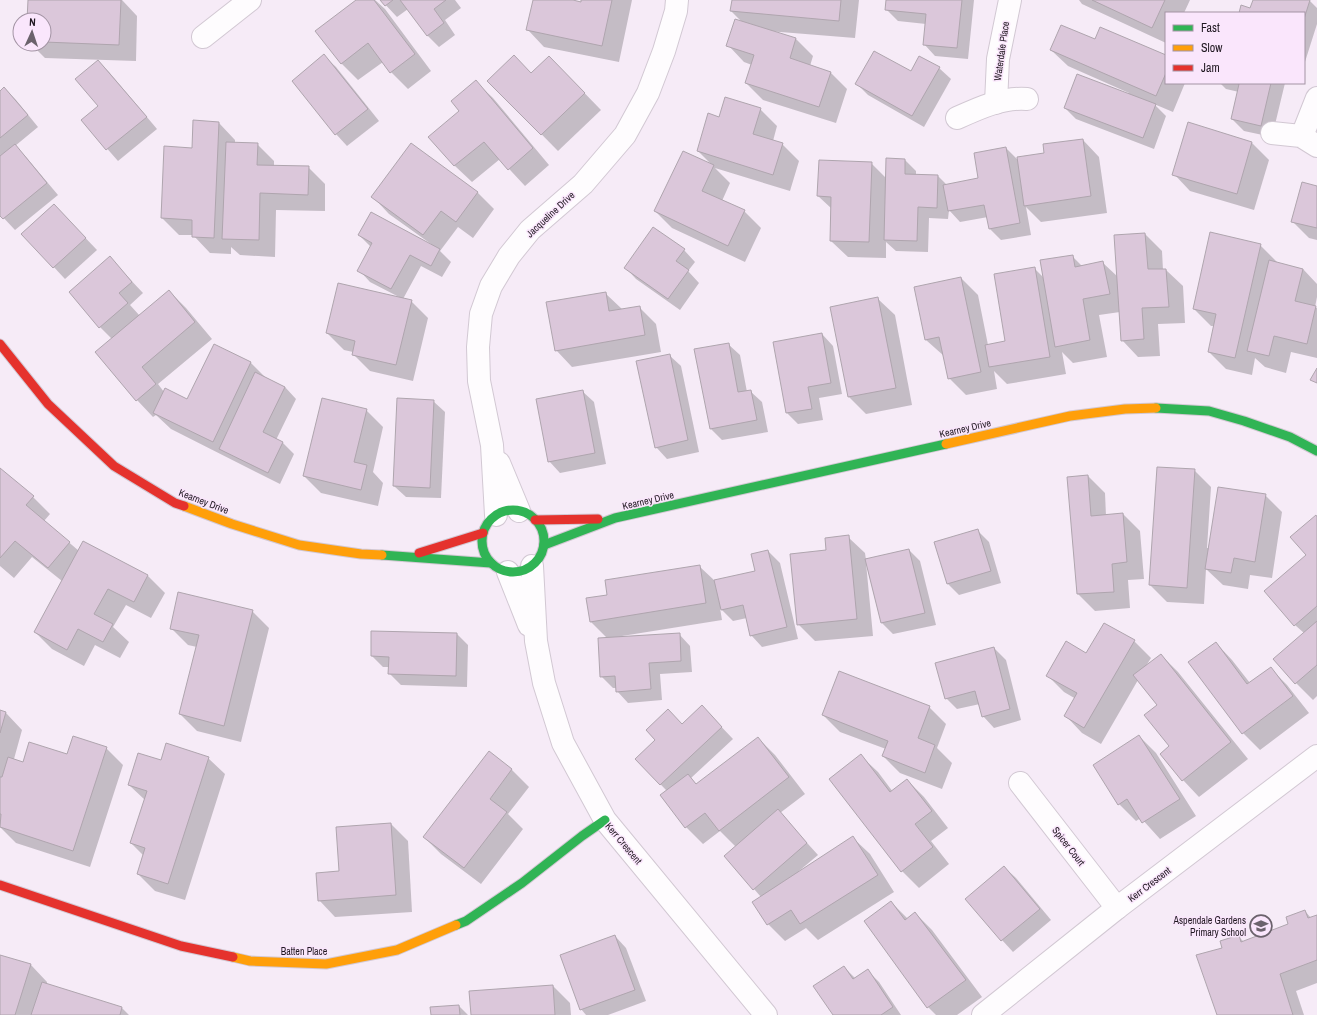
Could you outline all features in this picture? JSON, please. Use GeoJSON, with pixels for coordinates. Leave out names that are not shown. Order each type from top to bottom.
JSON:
{"type":"FeatureCollection","features":[{"type":"Feature","properties":{"kind":"street"},"geometry":{"type":"LineString","coordinates":[[203,37],[250,0]]}},
{"type":"Feature","properties":{"kind":"street","name":"Jacqueline Drive"},"geometry":{"type":"LineString","coordinates":[[496,515],[492,445],[479,381],[478,346],[481,314],[491,286],[509,256],[530,230],[583,184],[625,135],[648,93],[664,51],[676,11],[677,0]]}},
{"type":"Feature","properties":{"kind":"street","name":"Waterdale Place"},"geometry":{"type":"LineString","coordinates":[[996,103],[998,59],[1010,0]]}},
{"type":"Feature","properties":{"kind":"street"},"geometry":{"type":"LineString","coordinates":[[957,118],[974,110],[1013,98],[1027,99]]}},
{"type":"Feature","properties":{"kind":"street"},"geometry":{"type":"LineString","coordinates":[[1272,134],[1310,141],[1317,98]]}},
{"type":"Feature","properties":{"kind":"street","name":"Kearney Drive"},"geometry":{"type":"LineString","coordinates":[[0,344],[48,404],[114,466],[175,503],[232,524],[299,545],[361,554],[410,556],[499,567]]}},
{"type":"Feature","properties":{"kind":"street","name":"Kearney Drive"},"geometry":{"type":"LineString","coordinates":[[544,545],[615,518],[1070,416],[1125,409],[1164,408],[1209,411],[1290,437],[1317,451]]}},
{"type":"Feature","properties":{"kind":"street","name":"Jacqueline Drive"},"geometry":{"type":"LineString","coordinates":[[492,445],[527,515]]}},
{"type":"Feature","properties":{"kind":"street"},"geometry":{"type":"LineString","coordinates":[[503,512],[527,515],[542,531],[544,545],[538,560],[532,566],[525,570],[516,572],[499,567],[486,557],[483,549],[483,533],[486,526],[496,515],[503,512]]}},
{"type":"Feature","properties":{"kind":"street","name":"Kearney Drive"},"geometry":{"type":"LineString","coordinates":[[527,515],[615,518]]}},
{"type":"Feature","properties":{"kind":"street","name":"Kearney Drive"},"geometry":{"type":"LineString","coordinates":[[410,556],[483,533]]}},
{"type":"Feature","properties":{"kind":"street","name":"Kerr Crescent"},"geometry":{"type":"LineString","coordinates":[[532,566],[536,641],[544,683],[563,743],[605,820],[766,1015]]}},
{"type":"Feature","properties":{"kind":"street","name":"Kerr Crescent"},"geometry":{"type":"LineString","coordinates":[[499,567],[536,641]]}},
{"type":"Feature","properties":{"kind":"street","name":"Kerr Crescent"},"geometry":{"type":"LineString","coordinates":[[983,1015],[1117,908],[1317,756]]}},
{"type":"Feature","properties":{"kind":"street","name":"Spicer Court"},"geometry":{"type":"LineString","coordinates":[[1020,783],[1117,908]]}},
{"type":"Feature","properties":{"kind":"street","name":"Batten Place"},"geometry":{"type":"LineString","coordinates":[[0,885],[181,946],[250,962],[326,964],[397,950],[466,921],[522,883],[605,820]]}},
{"type":"Feature","properties":{"kind":"building"},"geometry":{"type":"Polygon","coordinates":[[[28,0],[121,0],[119,45],[52,42],[52,12],[27,12],[28,0]]]}},
{"type":"Feature","properties":{"kind":"building"},"geometry":{"type":"Polygon","coordinates":[[[356,0],[374,0],[415,54],[390,73],[368,43],[341,64],[315,31],[356,0]]]}},
{"type":"Feature","properties":{"kind":"building"},"geometry":{"type":"Polygon","coordinates":[[[380,0],[393,0],[385,6],[380,0]]]}},
{"type":"Feature","properties":{"kind":"building"},"geometry":{"type":"Polygon","coordinates":[[[400,0],[446,0],[434,9],[444,23],[427,36],[400,0]]]}},
{"type":"Feature","properties":{"kind":"building"},"geometry":{"type":"Polygon","coordinates":[[[533,0],[573,0],[581,2],[581,0],[612,0],[602,46],[526,30],[533,0]]]}},
{"type":"Feature","properties":{"kind":"building"},"geometry":{"type":"Polygon","coordinates":[[[732,0],[841,0],[839,21],[730,11],[732,0]]]}},
{"type":"Feature","properties":{"kind":"building"},"geometry":{"type":"Polygon","coordinates":[[[886,0],[962,0],[957,48],[923,45],[926,14],[885,10],[886,0]]]}},
{"type":"Feature","properties":{"kind":"building"},"geometry":{"type":"Polygon","coordinates":[[[1092,0],[1165,0],[1152,28],[1092,0]]]}},
{"type":"Feature","properties":{"kind":"building"},"geometry":{"type":"Polygon","coordinates":[[[1253,0],[1310,0],[1305,16],[1305,12],[1239,12],[1241,5],[1250,8],[1253,0]]]}},
{"type":"Feature","properties":{"kind":"building"},"geometry":{"type":"Polygon","coordinates":[[[735,19],[796,38],[790,58],[831,72],[819,107],[745,83],[754,55],[726,46],[735,19]]]}},
{"type":"Feature","properties":{"kind":"building"},"geometry":{"type":"Polygon","coordinates":[[[1061,25],[1095,39],[1100,27],[1165,55],[1165,75],[1156,96],[1050,50],[1061,25]]]}},
{"type":"Feature","properties":{"kind":"building"},"geometry":{"type":"Polygon","coordinates":[[[874,51],[911,71],[919,56],[940,67],[912,116],[855,84],[874,51]]]}},
{"type":"Feature","properties":{"kind":"building"},"geometry":{"type":"Polygon","coordinates":[[[324,54],[368,109],[335,135],[292,81],[324,54]]]}},
{"type":"Feature","properties":{"kind":"building"},"geometry":{"type":"Polygon","coordinates":[[[514,55],[531,73],[549,56],[585,93],[541,135],[487,81],[514,55]]]}},
{"type":"Feature","properties":{"kind":"building"},"geometry":{"type":"Polygon","coordinates":[[[98,60],[147,117],[106,150],[81,120],[98,106],[75,79],[98,60]]]}},
{"type":"Feature","properties":{"kind":"building"},"geometry":{"type":"Polygon","coordinates":[[[1077,74],[1156,104],[1143,138],[1064,108],[1077,74]]]}},
{"type":"Feature","properties":{"kind":"building"},"geometry":{"type":"Polygon","coordinates":[[[476,80],[533,148],[508,170],[484,142],[454,166],[428,137],[459,111],[451,101],[476,80]]]}},
{"type":"Feature","properties":{"kind":"building"},"geometry":{"type":"Polygon","coordinates":[[[1239,84],[1271,84],[1261,126],[1231,119],[1239,84]]]}},
{"type":"Feature","properties":{"kind":"building"},"geometry":{"type":"Polygon","coordinates":[[[4,87],[28,115],[0,138],[0,91],[4,87]]]}},
{"type":"Feature","properties":{"kind":"building"},"geometry":{"type":"Polygon","coordinates":[[[725,97],[761,108],[753,134],[783,143],[773,175],[697,151],[708,113],[719,117],[725,97]]]}},
{"type":"Feature","properties":{"kind":"building"},"geometry":{"type":"Polygon","coordinates":[[[193,120],[219,122],[214,238],[192,237],[192,220],[161,218],[164,146],[192,148],[193,120]]]}},
{"type":"Feature","properties":{"kind":"building"},"geometry":{"type":"Polygon","coordinates":[[[1188,122],[1252,142],[1237,194],[1172,175],[1188,122]]]}},
{"type":"Feature","properties":{"kind":"building"},"geometry":{"type":"Polygon","coordinates":[[[1083,139],[1091,196],[1024,206],[1017,157],[1044,153],[1043,144],[1083,139]]]}},
{"type":"Feature","properties":{"kind":"building"},"geometry":{"type":"Polygon","coordinates":[[[226,142],[258,143],[257,165],[309,166],[308,195],[260,193],[259,240],[222,239],[226,142]]]}},
{"type":"Feature","properties":{"kind":"building"},"geometry":{"type":"Polygon","coordinates":[[[411,143],[478,192],[456,222],[441,211],[423,235],[371,197],[411,143]]]}},
{"type":"Feature","properties":{"kind":"building"},"geometry":{"type":"Polygon","coordinates":[[[15,144],[47,183],[3,219],[0,216],[0,156],[15,144]]]}},
{"type":"Feature","properties":{"kind":"building"},"geometry":{"type":"Polygon","coordinates":[[[1006,147],[1020,223],[989,229],[984,205],[948,211],[943,185],[978,178],[974,153],[1006,147]]]}},
{"type":"Feature","properties":{"kind":"building"},"geometry":{"type":"Polygon","coordinates":[[[683,151],[714,165],[702,191],[745,210],[728,246],[654,211],[683,151]]]}},
{"type":"Feature","properties":{"kind":"building"},"geometry":{"type":"Polygon","coordinates":[[[886,158],[905,159],[905,174],[938,175],[937,208],[918,207],[917,241],[884,240],[886,158]]]}},
{"type":"Feature","properties":{"kind":"building"},"geometry":{"type":"Polygon","coordinates":[[[819,160],[872,162],[869,242],[830,241],[831,197],[817,196],[819,160]]]}},
{"type":"Feature","properties":{"kind":"building"},"geometry":{"type":"Polygon","coordinates":[[[1302,182],[1317,186],[1317,228],[1291,222],[1302,182]]]}},
{"type":"Feature","properties":{"kind":"building"},"geometry":{"type":"Polygon","coordinates":[[[54,204],[86,238],[53,268],[21,234],[54,204]]]}},
{"type":"Feature","properties":{"kind":"building"},"geometry":{"type":"Polygon","coordinates":[[[371,212],[440,249],[431,266],[410,255],[391,289],[357,271],[372,243],[358,235],[371,212]]]}},
{"type":"Feature","properties":{"kind":"building"},"geometry":{"type":"Polygon","coordinates":[[[653,227],[685,249],[676,261],[689,270],[668,299],[624,268],[653,227]]]}},
{"type":"Feature","properties":{"kind":"building"},"geometry":{"type":"Polygon","coordinates":[[[1210,232],[1261,244],[1235,358],[1208,352],[1216,314],[1193,309],[1210,232]]]}},
{"type":"Feature","properties":{"kind":"building"},"geometry":{"type":"Polygon","coordinates":[[[1145,233],[1148,269],[1166,269],[1169,307],[1142,308],[1144,339],[1121,341],[1114,235],[1145,233]]]}},
{"type":"Feature","properties":{"kind":"building"},"geometry":{"type":"Polygon","coordinates":[[[1073,255],[1075,267],[1103,261],[1110,294],[1083,299],[1090,340],[1055,347],[1040,260],[1073,255]]]}},
{"type":"Feature","properties":{"kind":"building"},"geometry":{"type":"Polygon","coordinates":[[[110,256],[132,282],[119,293],[128,303],[99,328],[69,292],[110,256]]]}},
{"type":"Feature","properties":{"kind":"building"},"geometry":{"type":"Polygon","coordinates":[[[1269,260],[1303,269],[1295,301],[1316,306],[1307,344],[1274,336],[1269,356],[1247,351],[1269,260]]]}},
{"type":"Feature","properties":{"kind":"building"},"geometry":{"type":"Polygon","coordinates":[[[1035,267],[1050,357],[989,367],[985,345],[1005,341],[994,274],[1035,267]]]}},
{"type":"Feature","properties":{"kind":"building"},"geometry":{"type":"Polygon","coordinates":[[[961,277],[981,372],[948,379],[939,337],[925,340],[914,287],[961,277]]]}},
{"type":"Feature","properties":{"kind":"building"},"geometry":{"type":"Polygon","coordinates":[[[338,283],[412,300],[396,365],[352,355],[355,341],[326,333],[338,283]]]}},
{"type":"Feature","properties":{"kind":"building"},"geometry":{"type":"Polygon","coordinates":[[[169,290],[195,322],[142,367],[156,384],[136,401],[95,352],[169,290]]]}},
{"type":"Feature","properties":{"kind":"building"},"geometry":{"type":"Polygon","coordinates":[[[606,292],[609,311],[640,306],[645,335],[555,351],[546,302],[606,292]]]}},
{"type":"Feature","properties":{"kind":"building"},"geometry":{"type":"Polygon","coordinates":[[[878,297],[896,388],[848,397],[830,307],[878,297]]]}},
{"type":"Feature","properties":{"kind":"building"},"geometry":{"type":"Polygon","coordinates":[[[822,333],[831,383],[808,387],[812,409],[786,413],[773,342],[822,333]]]}},
{"type":"Feature","properties":{"kind":"building"},"geometry":{"type":"Polygon","coordinates":[[[729,343],[738,392],[751,390],[757,420],[710,429],[694,349],[729,343]]]}},
{"type":"Feature","properties":{"kind":"building"},"geometry":{"type":"Polygon","coordinates":[[[214,344],[251,362],[213,442],[153,413],[165,388],[187,399],[214,344]]]}},
{"type":"Feature","properties":{"kind":"building"},"geometry":{"type":"Polygon","coordinates":[[[670,354],[688,440],[655,448],[636,361],[670,354]]]}},
{"type":"Feature","properties":{"kind":"building"},"geometry":{"type":"Polygon","coordinates":[[[1317,368],[1317,383],[1310,380],[1317,368]]]}},
{"type":"Feature","properties":{"kind":"building"},"geometry":{"type":"Polygon","coordinates":[[[255,372],[285,387],[263,432],[283,442],[268,473],[219,449],[255,372]]]}},
{"type":"Feature","properties":{"kind":"building"},"geometry":{"type":"Polygon","coordinates":[[[583,390],[595,453],[548,462],[536,399],[583,390]]]}},
{"type":"Feature","properties":{"kind":"building"},"geometry":{"type":"Polygon","coordinates":[[[322,398],[367,409],[354,462],[367,465],[361,490],[303,476],[322,398]]]}},
{"type":"Feature","properties":{"kind":"building"},"geometry":{"type":"Polygon","coordinates":[[[397,398],[434,400],[430,488],[393,486],[397,398]]]}},
{"type":"Feature","properties":{"kind":"building"},"geometry":{"type":"Polygon","coordinates":[[[1157,467],[1195,469],[1187,588],[1149,585],[1157,467]]]}},
{"type":"Feature","properties":{"kind":"building"},"geometry":{"type":"Polygon","coordinates":[[[0,468],[34,496],[26,505],[70,542],[48,568],[15,541],[0,558],[0,468]]]}},
{"type":"Feature","properties":{"kind":"building"},"geometry":{"type":"Polygon","coordinates":[[[1088,475],[1091,516],[1123,513],[1127,562],[1112,564],[1114,592],[1077,594],[1067,477],[1088,475]]]}},
{"type":"Feature","properties":{"kind":"building"},"geometry":{"type":"Polygon","coordinates":[[[1218,487],[1266,494],[1255,562],[1234,558],[1231,573],[1205,569],[1218,487]]]}},
{"type":"Feature","properties":{"kind":"building"},"geometry":{"type":"Polygon","coordinates":[[[1316,515],[1317,606],[1294,626],[1264,591],[1306,555],[1290,537],[1316,515]]]}},
{"type":"Feature","properties":{"kind":"building"},"geometry":{"type":"Polygon","coordinates":[[[978,529],[991,571],[947,584],[934,542],[978,529]]]}},
{"type":"Feature","properties":{"kind":"building"},"geometry":{"type":"Polygon","coordinates":[[[849,535],[857,619],[797,625],[790,554],[826,550],[825,538],[849,535]]]}},
{"type":"Feature","properties":{"kind":"building"},"geometry":{"type":"Polygon","coordinates":[[[83,541],[148,575],[134,602],[108,589],[94,614],[113,624],[103,642],[78,629],[67,650],[34,632],[83,541]]]}},
{"type":"Feature","properties":{"kind":"building"},"geometry":{"type":"Polygon","coordinates":[[[909,549],[925,613],[881,623],[865,559],[909,549]]]}},
{"type":"Feature","properties":{"kind":"building"},"geometry":{"type":"Polygon","coordinates":[[[768,550],[787,627],[750,636],[743,605],[721,610],[714,580],[755,571],[751,554],[768,550]]]}},
{"type":"Feature","properties":{"kind":"building"},"geometry":{"type":"Polygon","coordinates":[[[700,565],[706,603],[590,622],[586,598],[607,595],[605,580],[700,565]]]}},
{"type":"Feature","properties":{"kind":"building"},"geometry":{"type":"Polygon","coordinates":[[[178,592],[253,610],[224,726],[179,714],[199,635],[170,629],[178,592]]]}},
{"type":"Feature","properties":{"kind":"building"},"geometry":{"type":"Polygon","coordinates":[[[1317,621],[1317,665],[1295,684],[1273,659],[1317,621]]]}},
{"type":"Feature","properties":{"kind":"building"},"geometry":{"type":"Polygon","coordinates":[[[1104,623],[1135,640],[1084,728],[1064,716],[1077,693],[1046,676],[1066,641],[1086,653],[1104,623]]]}},
{"type":"Feature","properties":{"kind":"building"},"geometry":{"type":"Polygon","coordinates":[[[371,631],[457,633],[456,676],[388,674],[389,657],[371,656],[371,631]]]}},
{"type":"Feature","properties":{"kind":"building"},"geometry":{"type":"Polygon","coordinates":[[[680,633],[681,661],[649,663],[651,689],[616,692],[615,676],[600,677],[598,638],[680,633]]]}},
{"type":"Feature","properties":{"kind":"building"},"geometry":{"type":"Polygon","coordinates":[[[1216,642],[1247,684],[1271,667],[1293,696],[1242,734],[1188,662],[1216,642]]]}},
{"type":"Feature","properties":{"kind":"building"},"geometry":{"type":"Polygon","coordinates":[[[994,647],[1010,709],[982,717],[975,691],[945,699],[935,663],[994,647]]]}},
{"type":"Feature","properties":{"kind":"building"},"geometry":{"type":"Polygon","coordinates":[[[1161,654],[1231,742],[1182,781],[1160,754],[1169,746],[1144,715],[1157,705],[1133,675],[1161,654]]]}},
{"type":"Feature","properties":{"kind":"building"},"geometry":{"type":"Polygon","coordinates":[[[839,671],[930,706],[918,738],[935,745],[925,773],[882,756],[888,741],[822,715],[839,671]]]}},
{"type":"Feature","properties":{"kind":"building"},"geometry":{"type":"Polygon","coordinates":[[[702,705],[722,727],[660,785],[635,759],[655,740],[646,730],[668,709],[682,724],[702,705]]]}},
{"type":"Feature","properties":{"kind":"building"},"geometry":{"type":"Polygon","coordinates":[[[0,710],[6,712],[0,733],[0,710]]]}},
{"type":"Feature","properties":{"kind":"building"},"geometry":{"type":"Polygon","coordinates":[[[1139,735],[1180,799],[1142,823],[1127,799],[1118,805],[1093,765],[1139,735]]]}},
{"type":"Feature","properties":{"kind":"building"},"geometry":{"type":"Polygon","coordinates":[[[73,736],[107,747],[73,851],[0,827],[0,777],[2,777],[8,757],[23,762],[29,742],[67,754],[73,736]]]}},
{"type":"Feature","properties":{"kind":"building"},"geometry":{"type":"Polygon","coordinates":[[[758,737],[789,777],[719,831],[705,813],[685,828],[660,795],[688,774],[696,784],[758,737]]]}},
{"type":"Feature","properties":{"kind":"building"},"geometry":{"type":"Polygon","coordinates":[[[166,743],[209,757],[168,884],[137,874],[145,848],[130,843],[147,791],[128,785],[138,753],[161,760],[166,743]]]}},
{"type":"Feature","properties":{"kind":"building"},"geometry":{"type":"Polygon","coordinates":[[[489,751],[512,769],[490,799],[507,812],[464,868],[423,837],[489,751]]]}},
{"type":"Feature","properties":{"kind":"building"},"geometry":{"type":"Polygon","coordinates":[[[861,754],[890,792],[907,779],[932,811],[915,824],[933,847],[901,872],[829,779],[861,754]]]}},
{"type":"Feature","properties":{"kind":"building"},"geometry":{"type":"Polygon","coordinates":[[[778,809],[807,843],[753,890],[724,856],[778,809]]]}},
{"type":"Feature","properties":{"kind":"building"},"geometry":{"type":"Polygon","coordinates":[[[391,823],[396,895],[318,901],[316,873],[339,871],[336,827],[391,823]]]}},
{"type":"Feature","properties":{"kind":"building"},"geometry":{"type":"Polygon","coordinates":[[[853,836],[878,875],[800,924],[791,910],[767,925],[752,902],[853,836]]]}},
{"type":"Feature","properties":{"kind":"building"},"geometry":{"type":"Polygon","coordinates":[[[1004,866],[1040,909],[1001,941],[965,899],[1004,866]]]}},
{"type":"Feature","properties":{"kind":"building"},"geometry":{"type":"Polygon","coordinates":[[[891,901],[905,920],[915,912],[966,980],[927,1008],[864,921],[891,901]]]}},
{"type":"Feature","properties":{"kind":"building"},"geometry":{"type":"Polygon","coordinates":[[[1305,910],[1308,918],[1317,915],[1317,960],[1280,974],[1293,1015],[1217,1015],[1196,955],[1222,948],[1220,941],[1239,935],[1241,942],[1288,924],[1286,917],[1305,910]]]}},
{"type":"Feature","properties":{"kind":"building"},"geometry":{"type":"Polygon","coordinates":[[[615,935],[635,990],[580,1010],[560,955],[615,935]]]}},
{"type":"Feature","properties":{"kind":"building"},"geometry":{"type":"Polygon","coordinates":[[[0,955],[31,964],[15,1015],[0,1015],[0,955]]]}},
{"type":"Feature","properties":{"kind":"building"},"geometry":{"type":"Polygon","coordinates":[[[844,966],[853,979],[868,969],[893,1007],[881,1015],[833,1015],[813,986],[844,966]]]}},
{"type":"Feature","properties":{"kind":"building"},"geometry":{"type":"Polygon","coordinates":[[[42,982],[122,1007],[120,1015],[31,1015],[42,982]]]}},
{"type":"Feature","properties":{"kind":"building"},"geometry":{"type":"Polygon","coordinates":[[[553,985],[555,1015],[471,1015],[469,991],[553,985]]]}},
{"type":"Feature","properties":{"kind":"building"},"geometry":{"type":"Polygon","coordinates":[[[459,1005],[460,1015],[431,1015],[430,1007],[459,1005]]]}},
{"type":"Feature","properties":{"kind":"traffic: fast"},"geometry":{"type":"LineString","coordinates":[[1156,408],[1209,411],[1290,437],[1317,451]]}},
{"type":"Feature","properties":{"kind":"traffic: fast"},"geometry":{"type":"LineString","coordinates":[[544,545],[615,518],[946,444]]}},
{"type":"Feature","properties":{"kind":"traffic: fast"},"geometry":{"type":"LineString","coordinates":[[513,510],[530,515],[535,519],[539,524],[544,541],[539,558],[535,563],[530,567],[513,572],[496,567],[491,563],[487,558],[482,541],[487,524],[491,519],[496,515],[513,510]]}},
{"type":"Feature","properties":{"kind":"traffic: fast"},"geometry":{"type":"LineString","coordinates":[[382,555],[491,563]]}},
{"type":"Feature","properties":{"kind":"traffic: fast"},"geometry":{"type":"LineString","coordinates":[[456,925],[466,921],[522,883],[605,820]]}},
{"type":"Feature","properties":{"kind":"traffic: slow"},"geometry":{"type":"LineString","coordinates":[[946,444],[1070,416],[1125,409],[1156,408]]}},
{"type":"Feature","properties":{"kind":"traffic: slow"},"geometry":{"type":"LineString","coordinates":[[184,506],[232,524],[299,545],[361,554],[382,555]]}},
{"type":"Feature","properties":{"kind":"traffic: slow"},"geometry":{"type":"LineString","coordinates":[[233,957],[250,961],[326,964],[397,950],[456,925]]}},
{"type":"Feature","properties":{"kind":"traffic: jam"},"geometry":{"type":"LineString","coordinates":[[0,344],[48,404],[114,466],[175,503],[184,506]]}},
{"type":"Feature","properties":{"kind":"traffic: jam"},"geometry":{"type":"LineString","coordinates":[[535,520],[598,519]]}},
{"type":"Feature","properties":{"kind":"traffic: jam"},"geometry":{"type":"LineString","coordinates":[[419,553],[483,533]]}},
{"type":"Feature","properties":{"kind":"traffic: jam"},"geometry":{"type":"LineString","coordinates":[[0,885],[181,946],[233,957]]}},
{"type":"Feature","properties":{"kind":"place","name":"Aspendale Gardens Primary School"},"geometry":{"type":"Point","coordinates":[1261,926]}}]}
